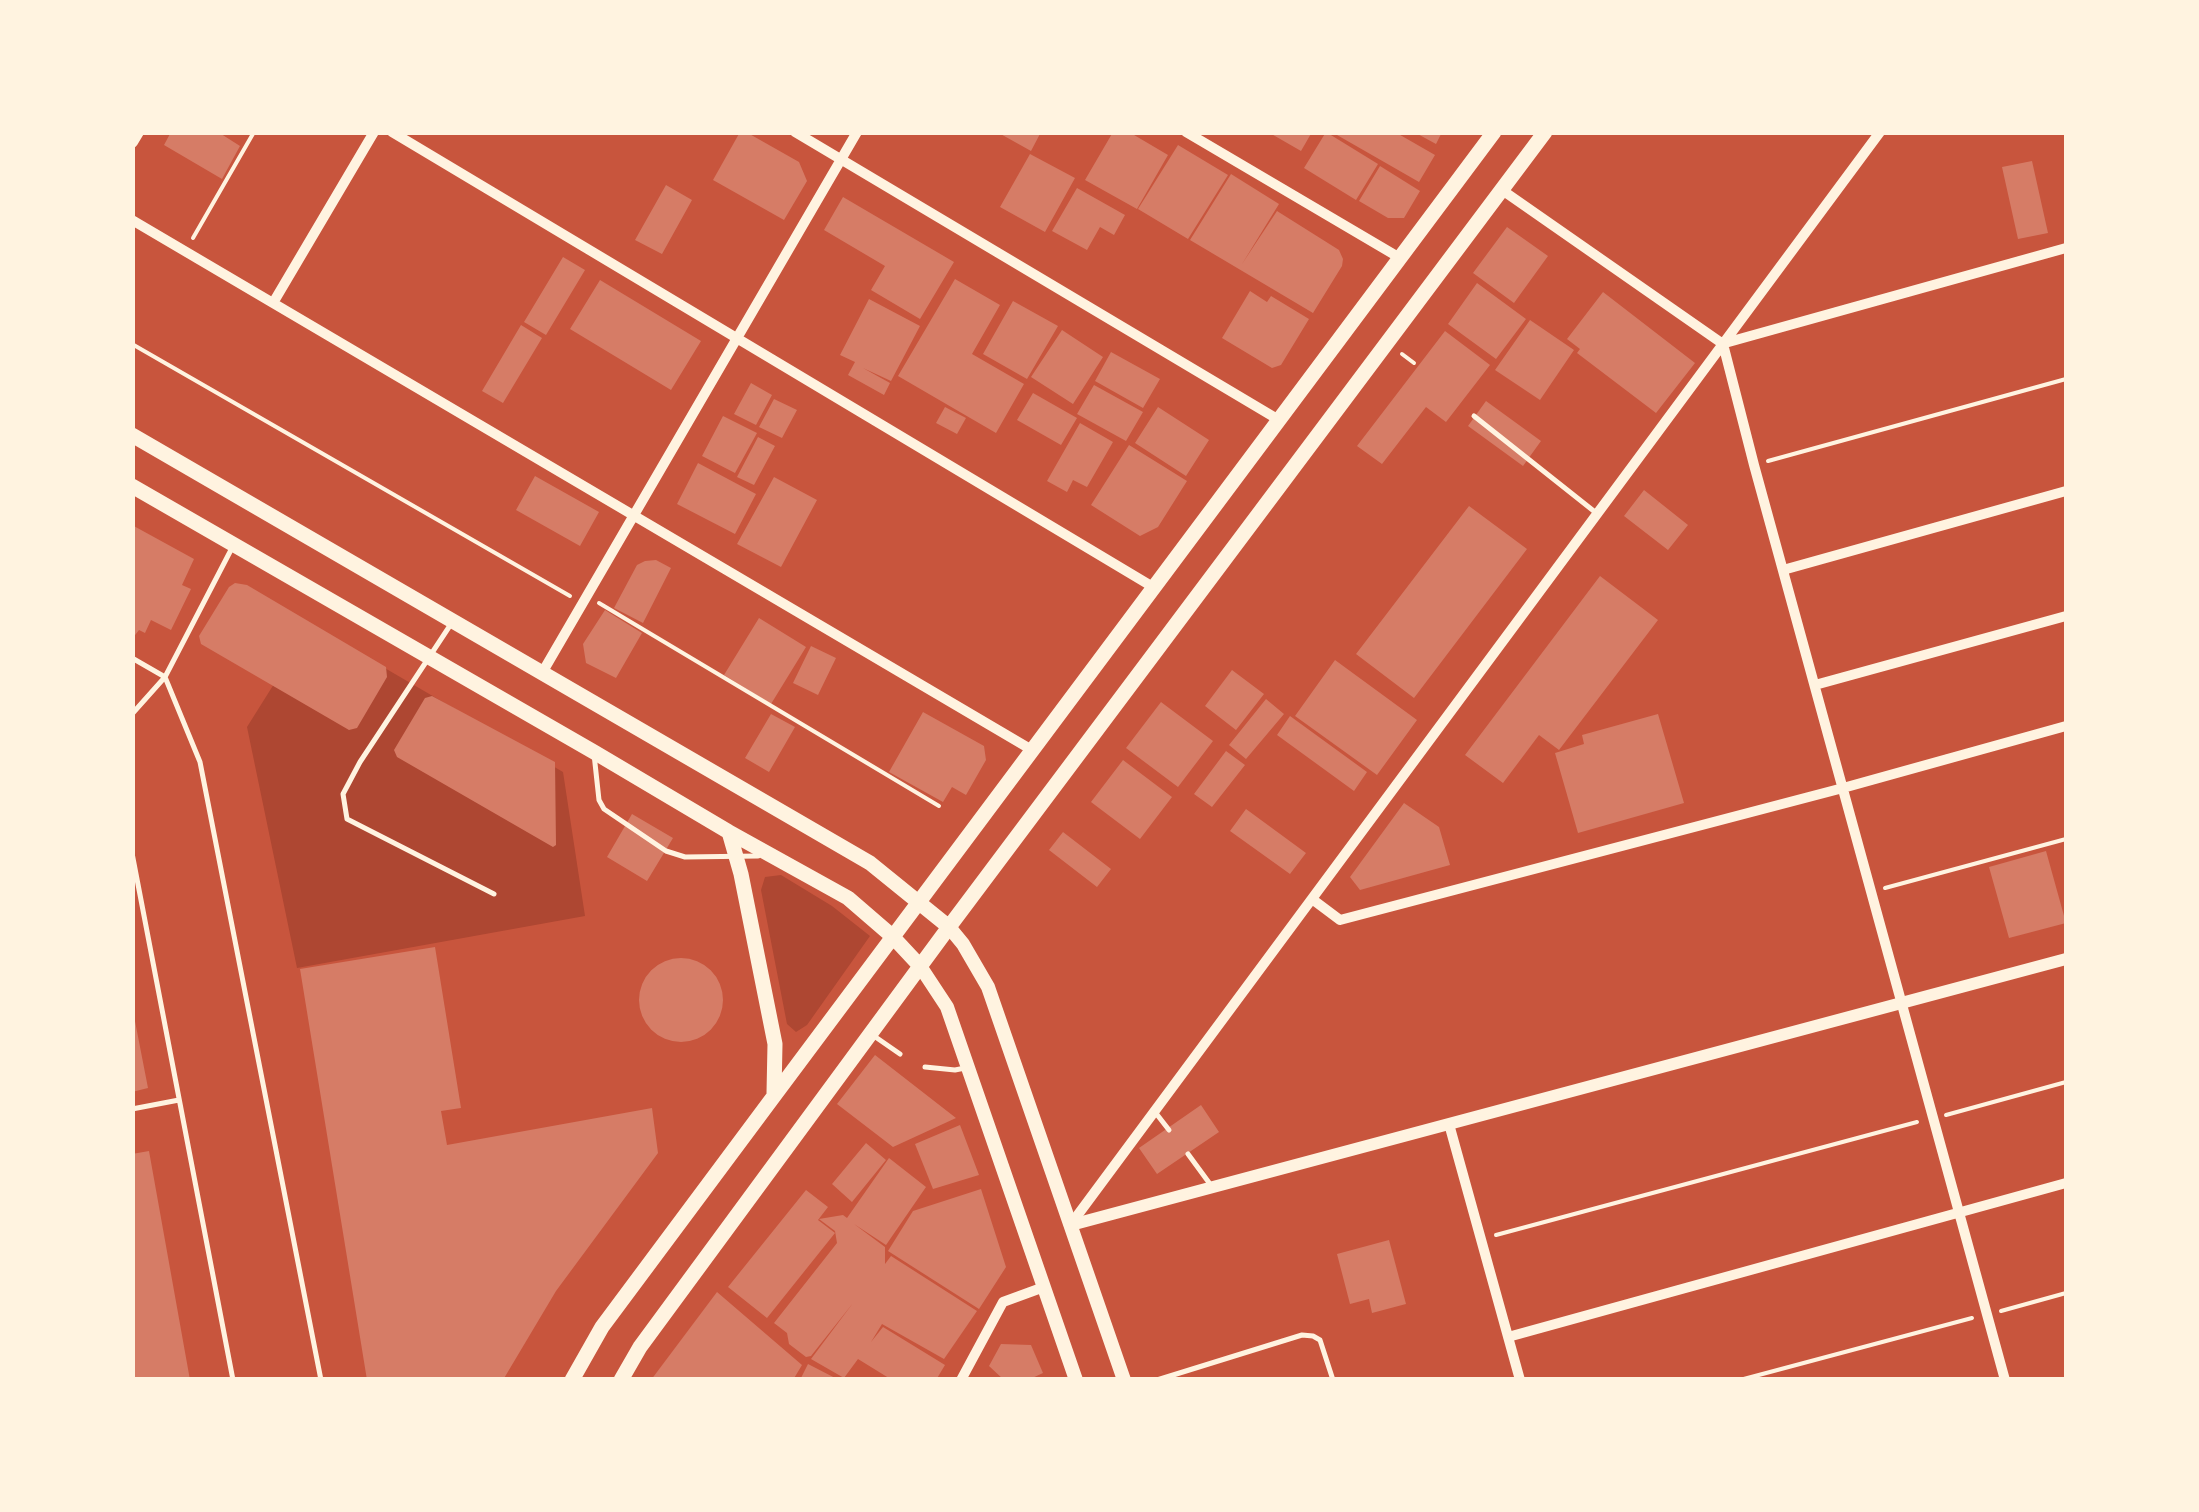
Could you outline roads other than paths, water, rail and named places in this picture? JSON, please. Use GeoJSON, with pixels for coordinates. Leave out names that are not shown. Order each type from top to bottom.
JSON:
{"type":"FeatureCollection","features":[{"type":"Feature","properties":{"kind":"main road"},"geometry":{"type":"LineString","coordinates":[[572,1380],[602,1327],[1494,132]]}},
{"type":"Feature","properties":{"kind":"main road"},"geometry":{"type":"LineString","coordinates":[[621,1380],[640,1347],[948,927],[1545,132]]}},
{"type":"Feature","properties":{"kind":"main road"},"geometry":{"type":"LineString","coordinates":[[132,435],[870,863],[948,927],[963,944],[988,988],[1124,1380]]}},
{"type":"Feature","properties":{"kind":"main road"},"geometry":{"type":"LineString","coordinates":[[132,486],[848,898],[892,936],[920,966],[947,1008],[1076,1380]]}},
{"type":"Feature","properties":{"kind":"main road"},"geometry":{"type":"LineString","coordinates":[[729,832],[775,1044],[774,1096]]}},
{"type":"Feature","properties":{"kind":"street"},"geometry":{"type":"LineString","coordinates":[[132,142],[138,132]]}},
{"type":"Feature","properties":{"kind":"street"},"geometry":{"type":"LineString","coordinates":[[272,303],[374,132]]}},
{"type":"Feature","properties":{"kind":"street"},"geometry":{"type":"LineString","coordinates":[[392,132],[1154,587]]}},
{"type":"Feature","properties":{"kind":"street"},"geometry":{"type":"LineString","coordinates":[[795,132],[1279,420]]}},
{"type":"Feature","properties":{"kind":"street"},"geometry":{"type":"LineString","coordinates":[[542,673],[857,132]]}},
{"type":"Feature","properties":{"kind":"street"},"geometry":{"type":"LineString","coordinates":[[1186,132],[1400,258]]}},
{"type":"Feature","properties":{"kind":"street"},"geometry":{"type":"LineString","coordinates":[[1071,1225],[1880,132]]}},
{"type":"Feature","properties":{"kind":"street"},"geometry":{"type":"LineString","coordinates":[[1502,190],[1723,344],[2005,1380]]}},
{"type":"Feature","properties":{"kind":"street"},"geometry":{"type":"LineString","coordinates":[[132,220],[1032,750]]}},
{"type":"Feature","properties":{"kind":"street"},"geometry":{"type":"LineString","coordinates":[[1723,344],[2066,248]]}},
{"type":"Feature","properties":{"kind":"street"},"geometry":{"type":"LineString","coordinates":[[1783,570],[2066,490]]}},
{"type":"Feature","properties":{"kind":"street"},"geometry":{"type":"LineString","coordinates":[[1814,685],[2066,616]]}},
{"type":"Feature","properties":{"kind":"street"},"geometry":{"type":"LineString","coordinates":[[1312,899],[1340,920],[2066,726]]}},
{"type":"Feature","properties":{"kind":"street"},"geometry":{"type":"LineString","coordinates":[[1071,1225],[2066,959]]}},
{"type":"Feature","properties":{"kind":"street"},"geometry":{"type":"LineString","coordinates":[[1449,1124],[1520,1380]]}},
{"type":"Feature","properties":{"kind":"street"},"geometry":{"type":"LineString","coordinates":[[1508,1336],[2066,1183]]}},
{"type":"Feature","properties":{"kind":"street"},"geometry":{"type":"LineString","coordinates":[[961,1380],[1003,1302],[1044,1287]]}},
{"type":"Feature","properties":{"kind":"lane"},"geometry":{"type":"LineString","coordinates":[[1474,416],[1597,514]]}},
{"type":"Feature","properties":{"kind":"lane"},"geometry":{"type":"LineString","coordinates":[[132,714],[166,677],[234,544]]}},
{"type":"Feature","properties":{"kind":"lane"},"geometry":{"type":"LineString","coordinates":[[453,621],[343,794],[347,819],[494,894]]}},
{"type":"Feature","properties":{"kind":"lane"},"geometry":{"type":"LineString","coordinates":[[132,658],[166,677],[200,762],[321,1380]]}},
{"type":"Feature","properties":{"kind":"lane"},"geometry":{"type":"LineString","coordinates":[[594,752],[599,800],[604,809],[666,850],[684,857],[770,855]]}},
{"type":"Feature","properties":{"kind":"lane"},"geometry":{"type":"LineString","coordinates":[[132,852],[233,1380]]}},
{"type":"Feature","properties":{"kind":"lane"},"geometry":{"type":"LineString","coordinates":[[870,1034],[900,1054]]}},
{"type":"Feature","properties":{"kind":"lane"},"geometry":{"type":"LineString","coordinates":[[925,1067],[968,1068]]}},
{"type":"Feature","properties":{"kind":"lane"},"geometry":{"type":"LineString","coordinates":[[132,1109],[179,1100]]}},
{"type":"Feature","properties":{"kind":"lane"},"geometry":{"type":"LineString","coordinates":[[1154,1111],[1169,1130]]}},
{"type":"Feature","properties":{"kind":"lane"},"geometry":{"type":"LineString","coordinates":[[1188,1154],[1212,1187]]}},
{"type":"Feature","properties":{"kind":"lane"},"geometry":{"type":"LineString","coordinates":[[1156,1380],[1302,1335],[1320,1340],[1333,1380]]}}]}
